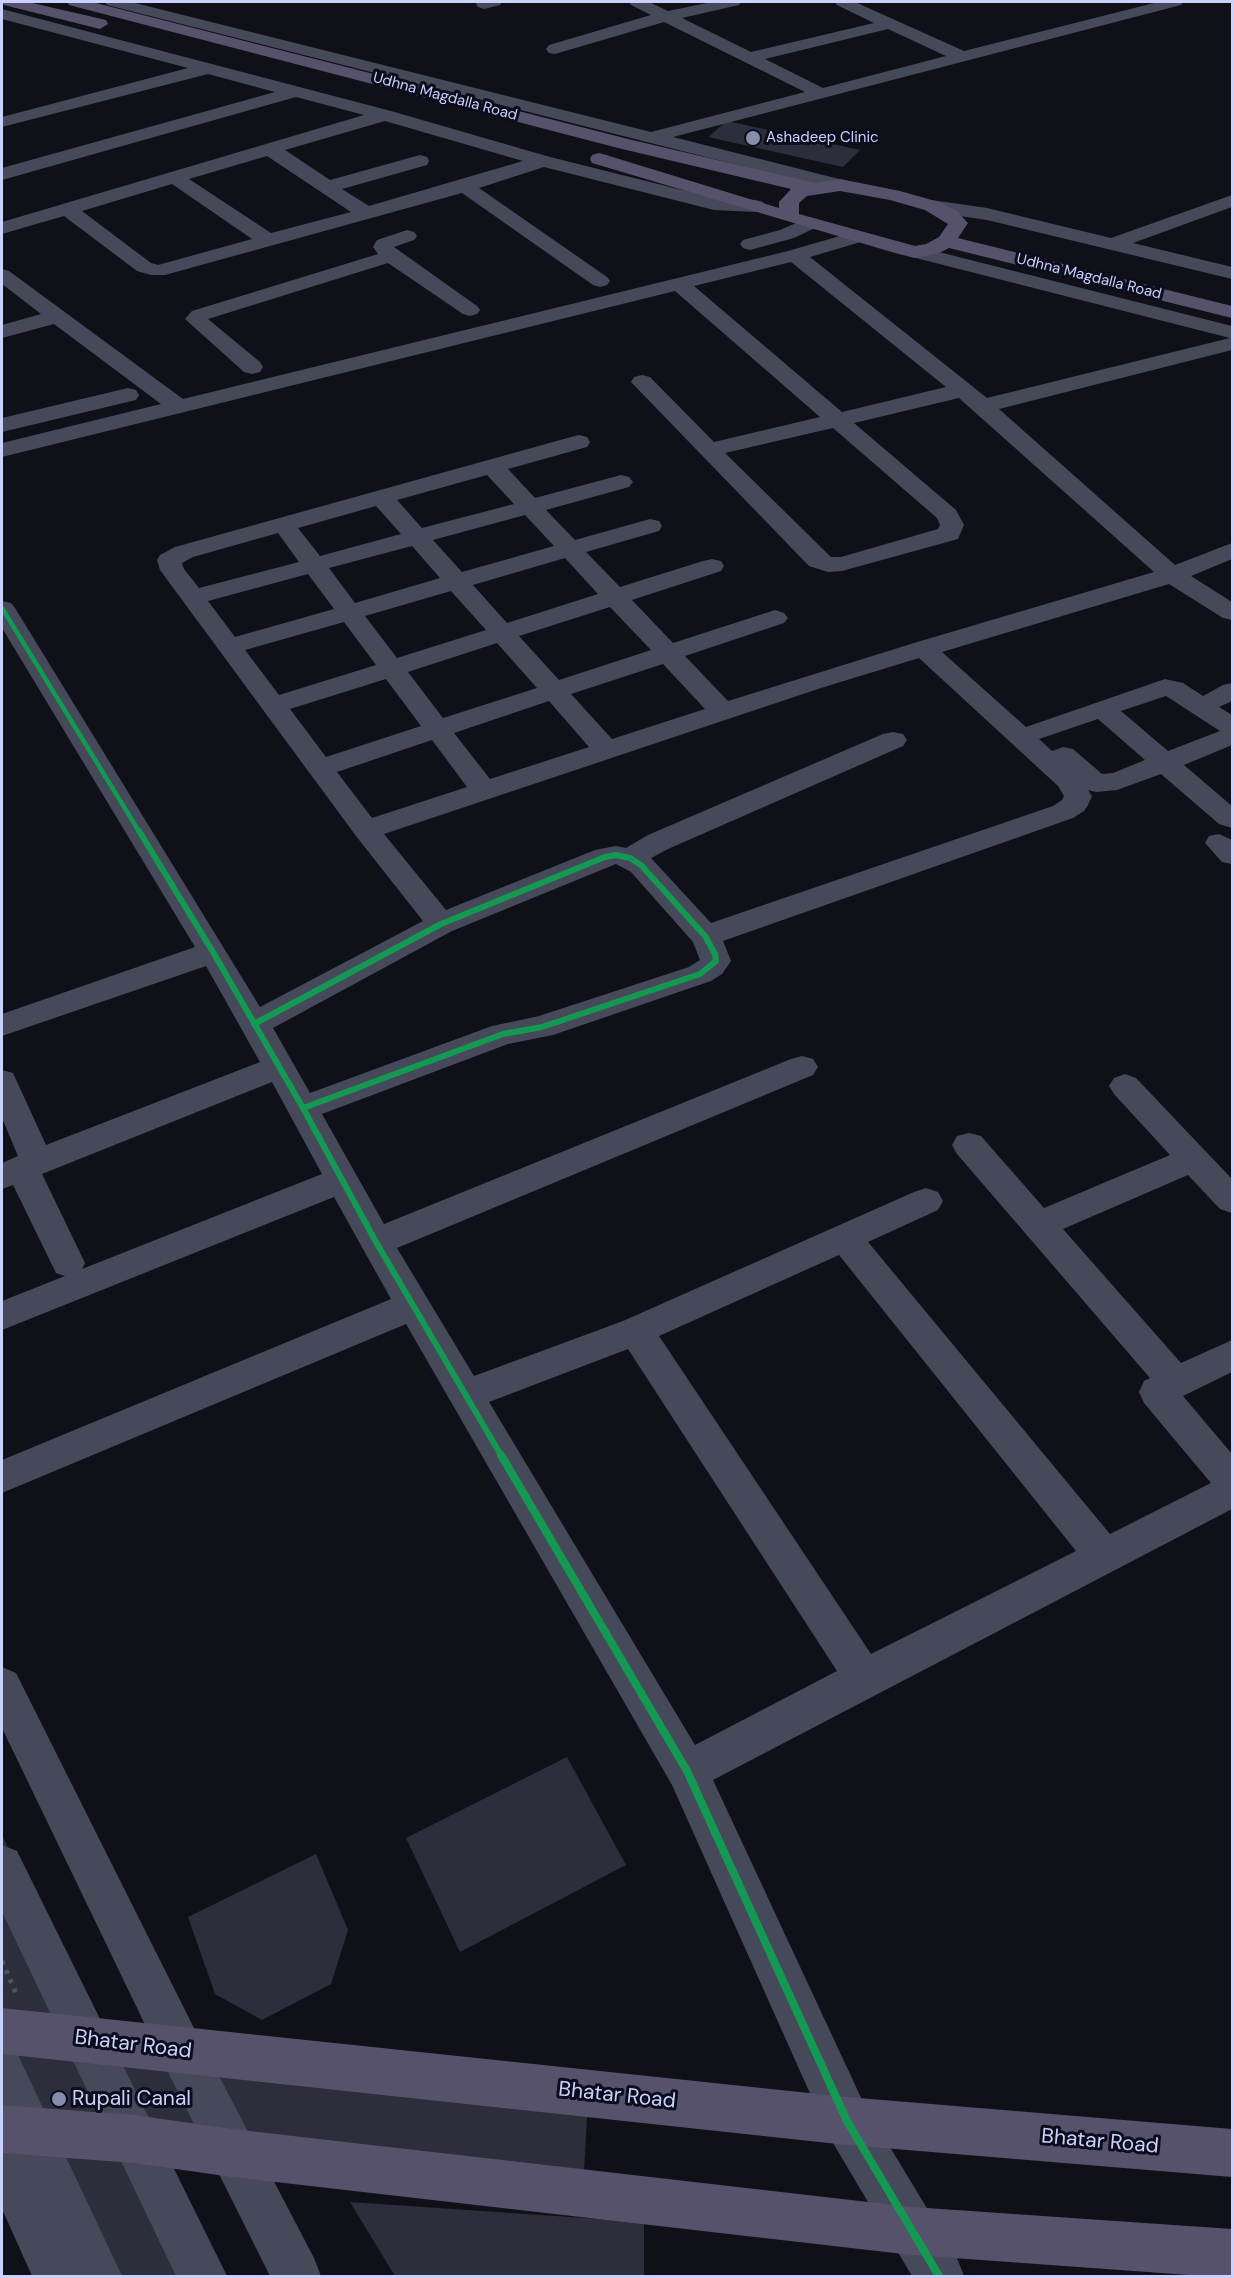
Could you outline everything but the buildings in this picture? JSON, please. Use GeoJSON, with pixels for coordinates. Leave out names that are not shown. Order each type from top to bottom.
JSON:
{"type":"FeatureCollection","features":[{"type":"Feature","properties":{"kind":"main road"},"geometry":{"type":"LineString","coordinates":[[10,2],[419,105],[520,135]]}},
{"type":"Feature","properties":{"kind":"main road","name":"Udhna Magdalla Road"},"geometry":{"type":"LineString","coordinates":[[75,2],[625,144],[815,189],[840,185],[893,195],[932,206],[950,215],[958,223],[1233,290]]}},
{"type":"Feature","properties":{"kind":"main road"},"geometry":{"type":"LineString","coordinates":[[789,217],[789,202],[795,195],[802,190],[815,189]]}},
{"type":"Feature","properties":{"kind":"main road"},"geometry":{"type":"LineString","coordinates":[[756,206],[915,252],[932,249],[946,241],[958,223]]}},
{"type":"Feature","properties":{"kind":"main road","name":"Udhna Magdalla Road"},"geometry":{"type":"LineString","coordinates":[[946,241],[1233,312]]}},
{"type":"Feature","properties":{"kind":"main road","name":"Bhatar Road"},"geometry":{"type":"LineString","coordinates":[[2,2031],[846,2121],[1233,2154]]}},
{"type":"Feature","properties":{"kind":"main road"},"geometry":{"type":"LineString","coordinates":[[11,2139],[134,2139],[232,2153],[912,2231],[1233,2254]]}},
{"type":"Feature","properties":{"kind":"street"},"geometry":{"type":"LineString","coordinates":[[113,2],[840,185]]}},
{"type":"Feature","properties":{"kind":"street"},"geometry":{"type":"LineString","coordinates":[[637,2],[822,94]]}},
{"type":"Feature","properties":{"kind":"street"},"geometry":{"type":"LineString","coordinates":[[555,49],[667,16],[733,2]]}},
{"type":"Feature","properties":{"kind":"street"},"geometry":{"type":"LineString","coordinates":[[843,2],[962,57]]}},
{"type":"Feature","properties":{"kind":"street"},"geometry":{"type":"LineString","coordinates":[[625,144],[1175,2]]}},
{"type":"Feature","properties":{"kind":"street"},"geometry":{"type":"LineString","coordinates":[[862,10],[885,4]]}},
{"type":"Feature","properties":{"kind":"street"},"geometry":{"type":"LineString","coordinates":[[2,14],[384,115],[548,153],[714,204],[756,206]]}},
{"type":"Feature","properties":{"kind":"street"},"geometry":{"type":"LineString","coordinates":[[749,58],[889,24]]}},
{"type":"Feature","properties":{"kind":"street"},"geometry":{"type":"LineString","coordinates":[[2,122],[207,68]]}},
{"type":"Feature","properties":{"kind":"street"},"geometry":{"type":"LineString","coordinates":[[2,174],[295,92]]}},
{"type":"Feature","properties":{"kind":"street"},"geometry":{"type":"LineString","coordinates":[[2,228],[419,105]]}},
{"type":"Feature","properties":{"kind":"street"},"geometry":{"type":"LineString","coordinates":[[37,113],[55,125]]}},
{"type":"Feature","properties":{"kind":"street"},"geometry":{"type":"LineString","coordinates":[[72,137],[90,149]]}},
{"type":"Feature","properties":{"kind":"street"},"geometry":{"type":"LineString","coordinates":[[270,149],[366,213]]}},
{"type":"Feature","properties":{"kind":"street"},"geometry":{"type":"LineString","coordinates":[[401,150],[453,181],[600,281]]}},
{"type":"Feature","properties":{"kind":"street"},"geometry":{"type":"LineString","coordinates":[[66,209],[149,270],[166,270],[366,213],[453,181],[548,153]]}},
{"type":"Feature","properties":{"kind":"street"},"geometry":{"type":"LineString","coordinates":[[327,187],[420,161]]}},
{"type":"Feature","properties":{"kind":"street"},"geometry":{"type":"LineString","coordinates":[[174,177],[269,241]]}},
{"type":"Feature","properties":{"kind":"street"},"geometry":{"type":"LineString","coordinates":[[1112,244],[1233,201]]}},
{"type":"Feature","properties":{"kind":"street"},"geometry":{"type":"LineString","coordinates":[[932,206],[987,214],[1233,273]]}},
{"type":"Feature","properties":{"kind":"street"},"geometry":{"type":"LineString","coordinates":[[730,249],[787,234],[810,223]]}},
{"type":"Feature","properties":{"kind":"street"},"geometry":{"type":"LineString","coordinates":[[407,236],[384,244],[383,247],[391,256],[470,310]]}},
{"type":"Feature","properties":{"kind":"street"},"geometry":{"type":"LineString","coordinates":[[2,450],[795,255],[857,237]]}},
{"type":"Feature","properties":{"kind":"street"},"geometry":{"type":"LineString","coordinates":[[915,252],[1233,333]]}},
{"type":"Feature","properties":{"kind":"street"},"geometry":{"type":"LineString","coordinates":[[795,255],[983,406],[1172,575],[1233,613]]}},
{"type":"Feature","properties":{"kind":"street"},"geometry":{"type":"LineString","coordinates":[[252,367],[196,319],[199,315],[391,256]]}},
{"type":"Feature","properties":{"kind":"street"},"geometry":{"type":"LineString","coordinates":[[578,286],[622,275]]}},
{"type":"Feature","properties":{"kind":"street"},"geometry":{"type":"LineString","coordinates":[[2,276],[178,406]]}},
{"type":"Feature","properties":{"kind":"street"},"geometry":{"type":"LineString","coordinates":[[642,382],[818,561],[828,565],[842,564],[949,534],[952,525],[948,515],[678,283]]}},
{"type":"Feature","properties":{"kind":"street"},"geometry":{"type":"LineString","coordinates":[[447,316],[492,305]]}},
{"type":"Feature","properties":{"kind":"street"},"geometry":{"type":"LineString","coordinates":[[2,332],[57,316]]}},
{"type":"Feature","properties":{"kind":"street"},"geometry":{"type":"LineString","coordinates":[[983,406],[1233,344]]}},
{"type":"Feature","properties":{"kind":"street"},"geometry":{"type":"LineString","coordinates":[[231,371],[275,361]]}},
{"type":"Feature","properties":{"kind":"street"},"geometry":{"type":"LineString","coordinates":[[2,425],[177,384]]}},
{"type":"Feature","properties":{"kind":"street"},"geometry":{"type":"LineString","coordinates":[[709,450],[963,390]]}},
{"type":"Feature","properties":{"kind":"street"},"geometry":{"type":"LineString","coordinates":[[441,924],[366,830],[192,598],[169,565],[169,560],[175,555],[282,524],[579,442]]}},
{"type":"Feature","properties":{"kind":"street"},"geometry":{"type":"LineString","coordinates":[[492,466],[723,711]]}},
{"type":"Feature","properties":{"kind":"street"},"geometry":{"type":"LineString","coordinates":[[192,598],[621,483]]}},
{"type":"Feature","properties":{"kind":"street"},"geometry":{"type":"LineString","coordinates":[[381,497],[607,750]]}},
{"type":"Feature","properties":{"kind":"street"},"geometry":{"type":"LineString","coordinates":[[282,524],[484,791]]}},
{"type":"Feature","properties":{"kind":"street"},"geometry":{"type":"LineString","coordinates":[[229,647],[650,526]]}},
{"type":"Feature","properties":{"kind":"street"},"geometry":{"type":"LineString","coordinates":[[366,830],[723,711],[928,647],[1172,575],[1233,550]]}},
{"type":"Feature","properties":{"kind":"street"},"geometry":{"type":"LineString","coordinates":[[273,706],[712,566]]}},
{"type":"Feature","properties":{"kind":"street"},"geometry":{"type":"LineString","coordinates":[[2,608],[208,945],[303,1108],[376,1242],[687,1771],[846,2121],[939,2277]]}},
{"type":"Feature","properties":{"kind":"street"},"geometry":{"type":"LineString","coordinates":[[320,768],[775,618]]}},
{"type":"Feature","properties":{"kind":"street"},"geometry":{"type":"LineString","coordinates":[[928,647],[1036,732],[1096,783],[1117,781],[1233,736]]}},
{"type":"Feature","properties":{"kind":"street"},"geometry":{"type":"LineString","coordinates":[[705,936],[1063,812],[1074,805],[1078,796],[1069,781],[928,647]]}},
{"type":"Feature","properties":{"kind":"street"},"geometry":{"type":"LineString","coordinates":[[1036,732],[1165,687],[1174,689],[1233,727]]}},
{"type":"Feature","properties":{"kind":"street"},"geometry":{"type":"LineString","coordinates":[[1102,709],[1229,818],[1228,839]]}},
{"type":"Feature","properties":{"kind":"street"},"geometry":{"type":"LineString","coordinates":[[630,858],[658,842],[893,740]]}},
{"type":"Feature","properties":{"kind":"street"},"geometry":{"type":"LineString","coordinates":[[254,1024],[441,924],[605,857],[616,855],[630,858],[641,865],[705,936],[716,960],[711,967],[700,974],[542,1027],[503,1034],[303,1108]]}},
{"type":"Feature","properties":{"kind":"street"},"geometry":{"type":"LineString","coordinates":[[2,1004],[208,945]]}},
{"type":"Feature","properties":{"kind":"street"},"geometry":{"type":"LineString","coordinates":[[2,1025],[208,945]]}},
{"type":"Feature","properties":{"kind":"street"},"geometry":{"type":"LineString","coordinates":[[20,1168],[279,1067]]}},
{"type":"Feature","properties":{"kind":"street"},"geometry":{"type":"LineString","coordinates":[[376,1242],[802,1067]]}},
{"type":"Feature","properties":{"kind":"street"},"geometry":{"type":"LineString","coordinates":[[2,1081],[20,1168],[68,1263]]}},
{"type":"Feature","properties":{"kind":"street"},"geometry":{"type":"LineString","coordinates":[[1125,1086],[1233,1200]]}},
{"type":"Feature","properties":{"kind":"street"},"geometry":{"type":"LineString","coordinates":[[969,1145],[1176,1383]]}},
{"type":"Feature","properties":{"kind":"street"},"geometry":{"type":"LineString","coordinates":[[1039,1225],[1194,1158]]}},
{"type":"Feature","properties":{"kind":"street"},"geometry":{"type":"LineString","coordinates":[[2,1316],[342,1180]]}},
{"type":"Feature","properties":{"kind":"street"},"geometry":{"type":"LineString","coordinates":[[466,1395],[636,1331],[926,1201]]}},
{"type":"Feature","properties":{"kind":"street"},"geometry":{"type":"LineString","coordinates":[[845,1238],[1104,1556]]}},
{"type":"Feature","properties":{"kind":"street"},"geometry":{"type":"LineString","coordinates":[[2,1477],[414,1305]]}},
{"type":"Feature","properties":{"kind":"street"},"geometry":{"type":"LineString","coordinates":[[636,1331],[864,1678]]}},
{"type":"Feature","properties":{"kind":"street"},"geometry":{"type":"LineString","coordinates":[[1233,1355],[1157,1392],[1233,1481]]}},
{"type":"Feature","properties":{"kind":"street"},"geometry":{"type":"LineString","coordinates":[[687,1771],[864,1678],[1233,1491]]}},
{"type":"Feature","properties":{"kind":"street"},"geometry":{"type":"LineString","coordinates":[[2,1686],[232,2153],[296,2277]]}},
{"type":"Feature","properties":{"kind":"street"},"geometry":{"type":"LineString","coordinates":[[2,1866],[202,2277]]}},
{"type":"Feature","properties":{"kind":"street"},"geometry":{"type":"LineString","coordinates":[[2,2071],[11,2139],[57,2277]]}},
{"type":"Feature","properties":{"kind":"street"},"geometry":{"type":"LineString","coordinates":[[11,2139],[97,2277]]}},
{"type":"Feature","properties":{"kind":"cycle path"},"geometry":{"type":"LineString","coordinates":[[2,608],[213,952],[303,1108],[376,1242],[687,1771],[847,2121],[939,2276]]}},
{"type":"Feature","properties":{"kind":"cycle path"},"geometry":{"type":"LineString","coordinates":[[254,1024],[441,924],[605,857],[616,855],[630,858],[641,865],[705,936],[715,954],[716,961],[700,974],[542,1027],[503,1034],[303,1108]]}},
{"type":"Feature","properties":{"kind":"place","name":"Ashadeep Clinic"},"geometry":{"type":"Point","coordinates":[753,138]}},
{"type":"Feature","properties":{"kind":"place","name":"Rupali Canal"},"geometry":{"type":"Point","coordinates":[59,2099]}}]}
